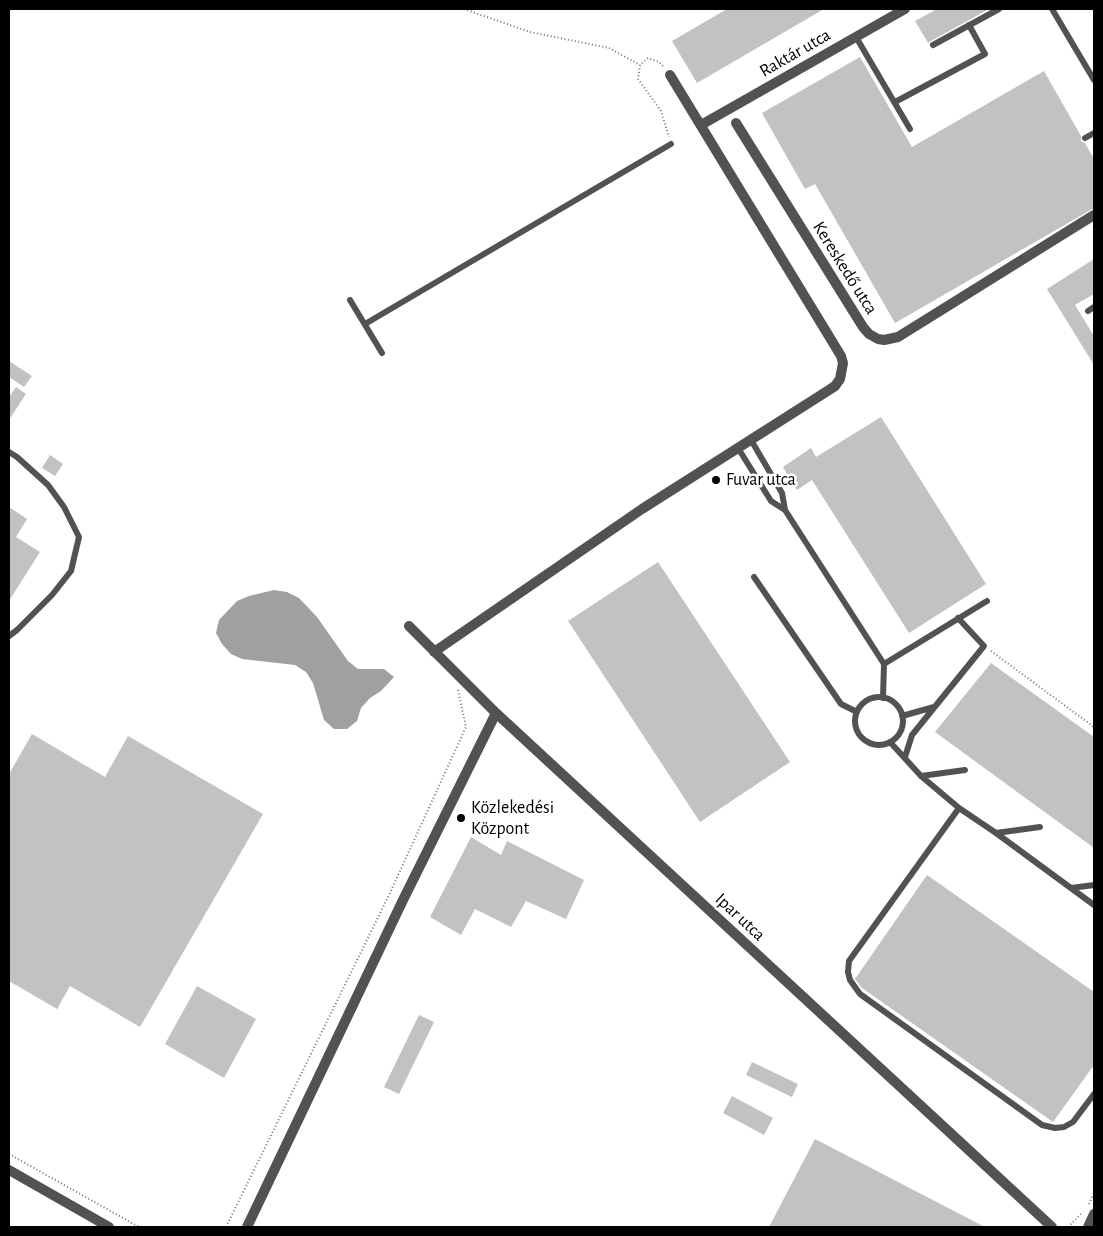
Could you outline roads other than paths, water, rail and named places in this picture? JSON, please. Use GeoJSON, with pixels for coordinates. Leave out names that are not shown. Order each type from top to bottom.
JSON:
{"type":"FeatureCollection","features":[{"type":"Feature","properties":{"kind":"street","name":"Raktár utca"},"geometry":{"type":"LineString","coordinates":[[701,125],[906,9]]}},
{"type":"Feature","properties":{"kind":"street"},"geometry":{"type":"LineString","coordinates":[[434,652],[642,510],[835,386],[840,379],[843,363],[841,356],[670,76]]}},
{"type":"Feature","properties":{"kind":"street","name":"Kereskedő utca"},"geometry":{"type":"LineString","coordinates":[[736,122],[863,327],[869,334],[878,339],[884,340],[898,337],[1094,215]]}},
{"type":"Feature","properties":{"kind":"street","name":"Ipar utca"},"geometry":{"type":"LineString","coordinates":[[409,626],[496,713],[1052,1227]]}},
{"type":"Feature","properties":{"kind":"street"},"geometry":{"type":"LineString","coordinates":[[247,1227],[403,900],[496,713]]}},
{"type":"Feature","properties":{"kind":"street"},"geometry":{"type":"LineString","coordinates":[[9,1170],[109,1227]]}},
{"type":"Feature","properties":{"kind":"street"},"geometry":{"type":"LineString","coordinates":[[1088,1227],[1094,1214]]}},
{"type":"Feature","properties":{"kind":"lane"},"geometry":{"type":"LineString","coordinates":[[933,45],[999,9]]}},
{"type":"Feature","properties":{"kind":"lane"},"geometry":{"type":"LineString","coordinates":[[1052,9],[1094,80]]}},
{"type":"Feature","properties":{"kind":"lane"},"geometry":{"type":"LineString","coordinates":[[895,102],[985,54],[969,25]]}},
{"type":"Feature","properties":{"kind":"lane"},"geometry":{"type":"LineString","coordinates":[[856,37],[910,129]]}},
{"type":"Feature","properties":{"kind":"lane"},"geometry":{"type":"LineString","coordinates":[[1085,138],[1094,133]]}},
{"type":"Feature","properties":{"kind":"lane"},"geometry":{"type":"LineString","coordinates":[[365,324],[671,144]]}},
{"type":"Feature","properties":{"kind":"lane"},"geometry":{"type":"LineString","coordinates":[[350,300],[382,353]]}},
{"type":"Feature","properties":{"kind":"lane"},"geometry":{"type":"LineString","coordinates":[[1088,311],[1094,307]]}},
{"type":"Feature","properties":{"kind":"lane"},"geometry":{"type":"LineString","coordinates":[[750,440],[782,493],[785,510],[884,664],[883,698]]}},
{"type":"Feature","properties":{"kind":"lane"},"geometry":{"type":"LineString","coordinates":[[738,448],[771,501],[785,510]]}},
{"type":"Feature","properties":{"kind":"lane"},"geometry":{"type":"LineString","coordinates":[[9,452],[48,485],[64,507],[79,537],[71,570],[52,595],[9,636]]}},
{"type":"Feature","properties":{"kind":"lane"},"geometry":{"type":"LineString","coordinates":[[754,578],[841,704],[857,712]]}},
{"type":"Feature","properties":{"kind":"lane"},"geometry":{"type":"LineString","coordinates":[[884,664],[987,601]]}},
{"type":"Feature","properties":{"kind":"lane"},"geometry":{"type":"LineString","coordinates":[[905,757],[912,735],[984,646],[958,618]]}},
{"type":"Feature","properties":{"kind":"lane"},"geometry":{"type":"LineString","coordinates":[[883,698],[897,705],[902,716],[900,731],[890,742],[883,745],[875,745],[862,737],[856,727],[857,712],[861,705],[868,700],[883,698]]}},
{"type":"Feature","properties":{"kind":"lane"},"geometry":{"type":"LineString","coordinates":[[902,716],[934,707]]}},
{"type":"Feature","properties":{"kind":"lane"},"geometry":{"type":"LineString","coordinates":[[890,742],[921,776],[958,808],[996,833],[1094,905]]}},
{"type":"Feature","properties":{"kind":"lane"},"geometry":{"type":"LineString","coordinates":[[921,776],[965,770]]}},
{"type":"Feature","properties":{"kind":"lane"},"geometry":{"type":"LineString","coordinates":[[958,808],[849,962],[848,972],[850,980],[860,994],[1042,1125],[1064,1128],[1074,1122],[1094,1094]]}},
{"type":"Feature","properties":{"kind":"lane"},"geometry":{"type":"LineString","coordinates":[[996,833],[1040,828]]}},
{"type":"Feature","properties":{"kind":"lane"},"geometry":{"type":"LineString","coordinates":[[1072,888],[1094,885]]}},
{"type":"Feature","properties":{"kind":"place","name":"Fuvar utca"},"geometry":{"type":"Point","coordinates":[716,480]}},
{"type":"Feature","properties":{"kind":"place","name":"Közlekedési Központ"},"geometry":{"type":"Point","coordinates":[461,818]}}]}
